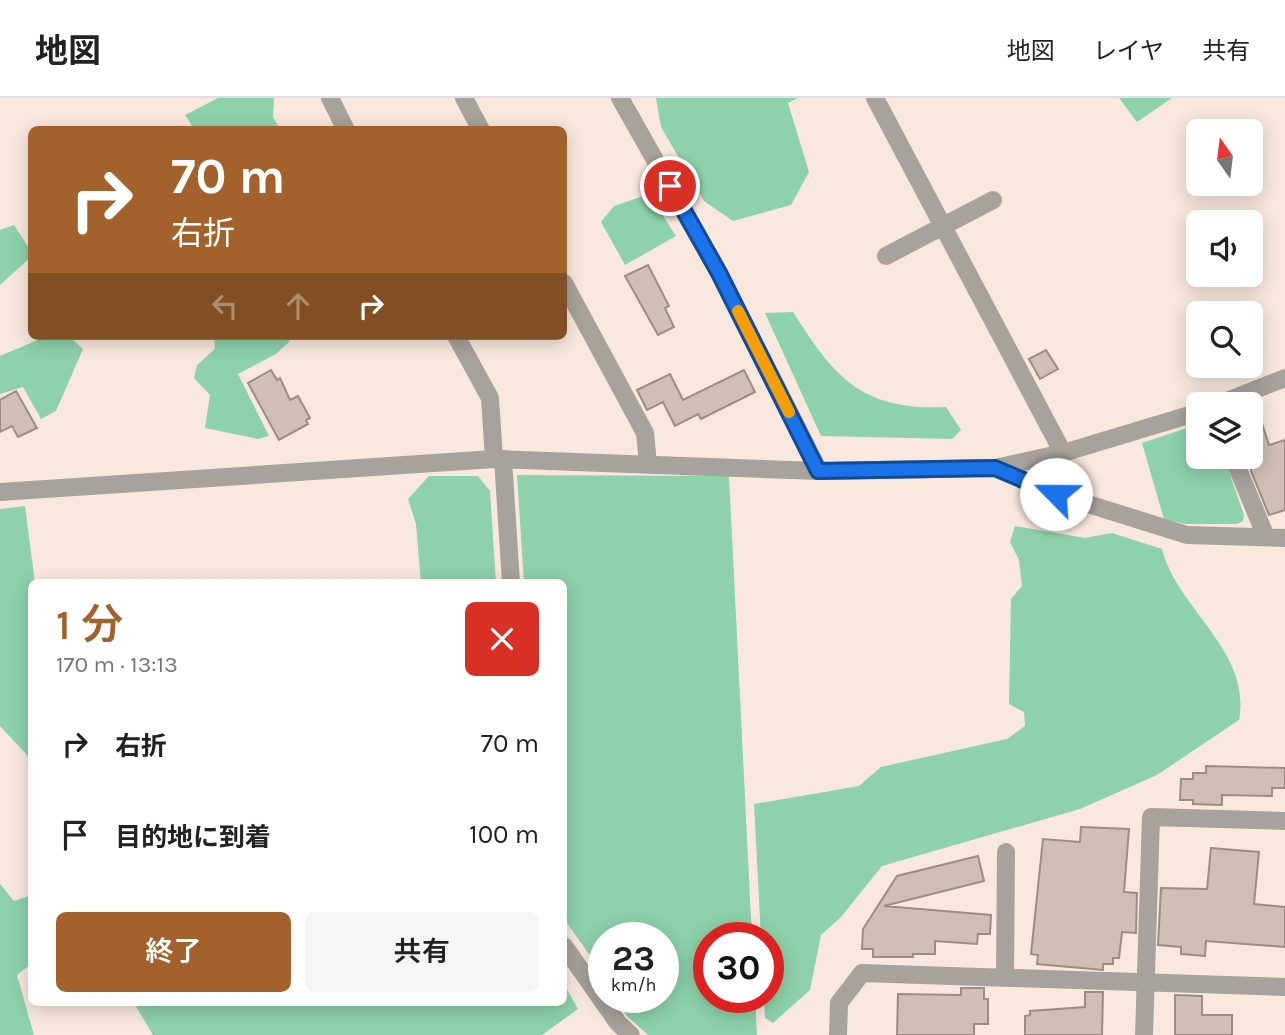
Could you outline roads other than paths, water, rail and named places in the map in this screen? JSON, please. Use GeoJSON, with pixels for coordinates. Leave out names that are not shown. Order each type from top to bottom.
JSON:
{"type":"FeatureCollection","features":[{"type":"Feature","properties":{"kind":"street"},"geometry":{"type":"LineString","coordinates":[[330,98],[344,126]]}},
{"type":"Feature","properties":{"kind":"street"},"geometry":{"type":"LineString","coordinates":[[464,98],[479,126]]}},
{"type":"Feature","properties":{"kind":"street"},"geometry":{"type":"LineString","coordinates":[[620,98],[719,273],[818,471]]}},
{"type":"Feature","properties":{"kind":"street"},"geometry":{"type":"LineString","coordinates":[[875,98],[1063,453]]}},
{"type":"Feature","properties":{"kind":"street"},"geometry":{"type":"LineString","coordinates":[[886,256],[993,200]]}},
{"type":"Feature","properties":{"kind":"street"},"geometry":{"type":"LineString","coordinates":[[567,289],[645,433],[648,464]]}},
{"type":"Feature","properties":{"kind":"street"},"geometry":{"type":"LineString","coordinates":[[458,340],[490,398],[511,579]]}},
{"type":"Feature","properties":{"kind":"street"},"geometry":{"type":"LineString","coordinates":[[1249,392],[1285,378]]}},
{"type":"Feature","properties":{"kind":"street"},"geometry":{"type":"LineString","coordinates":[[0,492],[498,459],[818,471],[995,468],[1063,453],[1186,416]]}},
{"type":"Feature","properties":{"kind":"street"},"geometry":{"type":"LineString","coordinates":[[995,468],[1056,494],[1187,535],[1285,538]]}},
{"type":"Feature","properties":{"kind":"street"},"geometry":{"type":"LineString","coordinates":[[1238,469],[1266,537]]}},
{"type":"Feature","properties":{"kind":"street"},"geometry":{"type":"LineString","coordinates":[[1144,1035],[1151,817],[1285,821]]}},
{"type":"Feature","properties":{"kind":"street"},"geometry":{"type":"LineString","coordinates":[[1005,976],[1006,852]]}},
{"type":"Feature","properties":{"kind":"street"},"geometry":{"type":"LineString","coordinates":[[567,950],[618,1023],[632,1035]]}},
{"type":"Feature","properties":{"kind":"street"},"geometry":{"type":"LineString","coordinates":[[838,1035],[839,1003],[862,972],[1285,987]]}}]}
